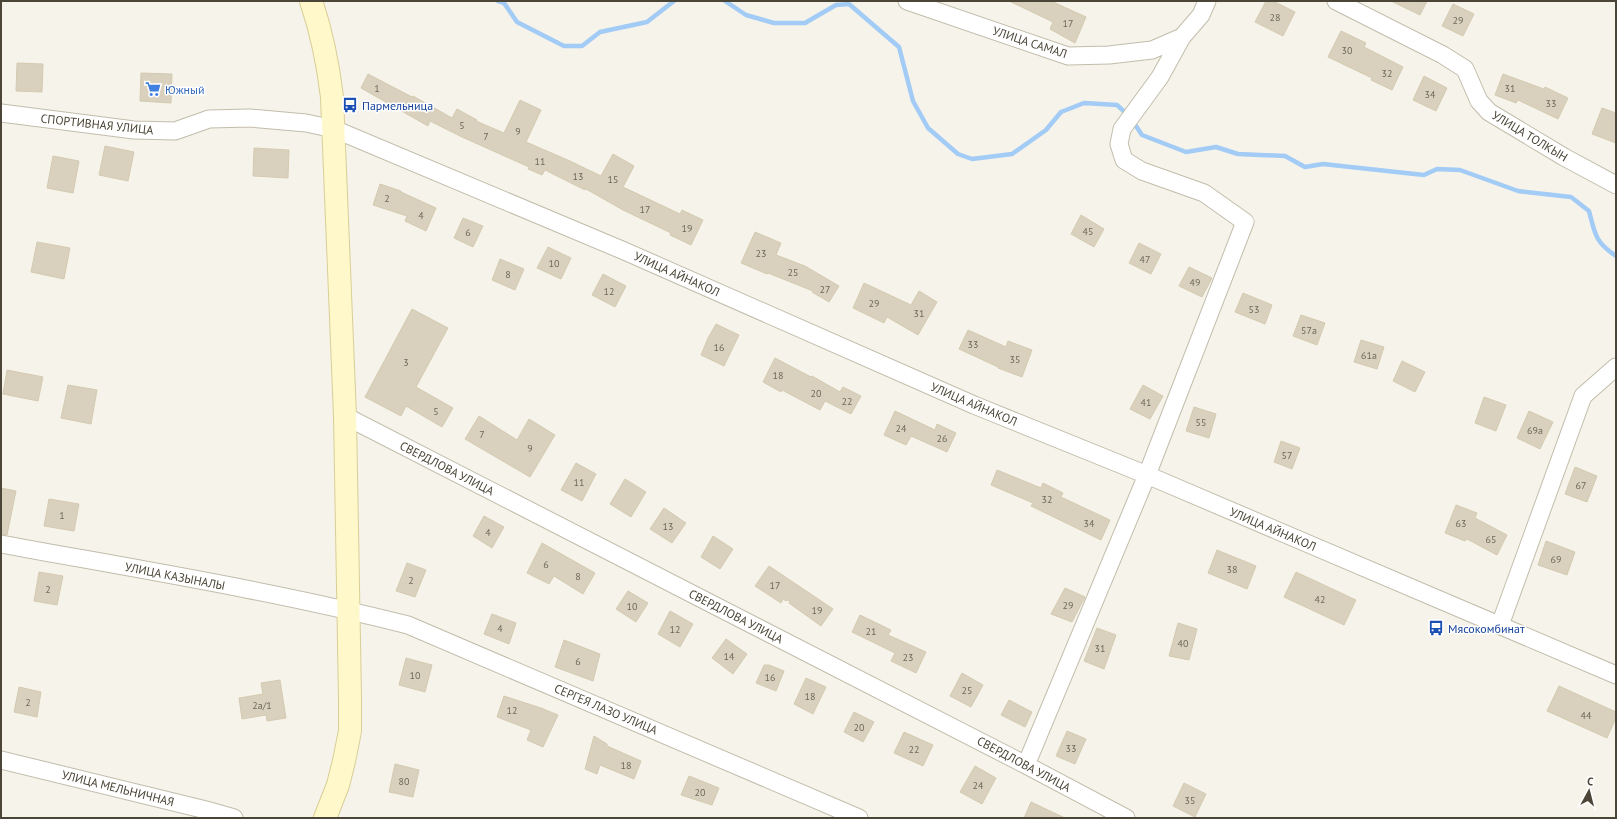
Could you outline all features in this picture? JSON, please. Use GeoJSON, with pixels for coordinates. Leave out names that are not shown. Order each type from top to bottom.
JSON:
{"type":"FeatureCollection","features":[{"type":"Feature","properties":{"kind":"main road"},"geometry":{"type":"LineString","coordinates":[[314,3],[328,66],[334,129],[345,416],[349,610],[350,731],[338,785],[324,818]]}},
{"type":"Feature","properties":{"kind":"street","name":"УЛИЦА САМАЛ"},"geometry":{"type":"LineString","coordinates":[[907,1],[1068,56],[1109,55],[1152,50],[1182,37],[1201,15],[1208,1]]}},
{"type":"Feature","properties":{"kind":"street","name":"УЛИЦА ТОЛКЫН"},"geometry":{"type":"LineString","coordinates":[[1336,1],[1443,54],[1465,69],[1479,101],[1489,112],[1564,157],[1616,184]]}},
{"type":"Feature","properties":{"kind":"street"},"geometry":{"type":"LineString","coordinates":[[1026,765],[1147,475],[1246,222],[1204,193],[1142,172],[1124,160],[1119,144],[1122,129],[1160,77],[1182,37]]}},
{"type":"Feature","properties":{"kind":"street","name":"СПОРТИВНАЯ УЛИЦА"},"geometry":{"type":"LineString","coordinates":[[1,113],[134,130],[175,131],[209,119],[250,118],[306,123],[334,129]]}},
{"type":"Feature","properties":{"kind":"street","name":"УЛИЦА АЙНАКОЛ"},"geometry":{"type":"LineString","coordinates":[[334,129],[629,253],[974,405],[1147,475],[1616,675]]}},
{"type":"Feature","properties":{"kind":"street"},"geometry":{"type":"LineString","coordinates":[[1500,625],[1583,396],[1616,367]]}},
{"type":"Feature","properties":{"kind":"street","name":"СВЕРДЛОВА УЛИЦА"},"geometry":{"type":"LineString","coordinates":[[345,416],[1026,765],[1126,818]]}},
{"type":"Feature","properties":{"kind":"street","name":"УЛИЦА КАЗЫНАЛЫ"},"geometry":{"type":"LineString","coordinates":[[1,544],[349,610]]}},
{"type":"Feature","properties":{"kind":"street","name":"СЕРГЕЯ ЛАЗО УЛИЦА"},"geometry":{"type":"LineString","coordinates":[[349,610],[408,625],[859,818]]}},
{"type":"Feature","properties":{"kind":"street","name":"УЛИЦА МЕЛЬНИЧНАЯ"},"geometry":{"type":"LineString","coordinates":[[1,760],[234,818]]}},
{"type":"Feature","properties":{"kind":"building"},"geometry":{"type":"Polygon","coordinates":[[[1009,1],[1051,1],[1086,17],[1075,43],[1050,29],[1053,22],[1009,1]]]}},
{"type":"Feature","properties":{"kind":"building"},"geometry":{"type":"Polygon","coordinates":[[[1266,1],[1273,1],[1295,12],[1283,36],[1255,22],[1266,1]]]}},
{"type":"Feature","properties":{"kind":"building"},"geometry":{"type":"Polygon","coordinates":[[[1391,1],[1427,1],[1420,15],[1391,1]]]}},
{"type":"Feature","properties":{"kind":"building"},"geometry":{"type":"Polygon","coordinates":[[[1453,4],[1474,14],[1463,36],[1442,26],[1453,4]]]}},
{"type":"Feature","properties":{"kind":"building"},"geometry":{"type":"Polygon","coordinates":[[[1341,31],[1366,43],[1364,47],[1403,67],[1392,90],[1371,80],[1372,78],[1328,57],[1341,31]]]}},
{"type":"Feature","properties":{"kind":"building"},"geometry":{"type":"Polygon","coordinates":[[[17,63],[43,64],[42,92],[16,91],[17,63]]]}},
{"type":"Feature","properties":{"kind":"building"},"geometry":{"type":"Polygon","coordinates":[[[141,73],[172,74],[171,103],[140,101],[141,73]]]}},
{"type":"Feature","properties":{"kind":"building"},"geometry":{"type":"Polygon","coordinates":[[[368,74],[412,97],[413,96],[452,118],[457,109],[477,120],[476,121],[504,133],[520,100],[541,110],[526,142],[601,176],[613,154],[634,166],[623,187],[680,214],[682,210],[703,220],[691,245],[586,189],[585,190],[545,170],[542,175],[528,169],[529,167],[430,121],[428,126],[361,88],[368,74]]]}},
{"type":"Feature","properties":{"kind":"building"},"geometry":{"type":"Polygon","coordinates":[[[1503,74],[1544,89],[1545,87],[1568,98],[1558,119],[1518,100],[1516,103],[1495,95],[1503,74]]]}},
{"type":"Feature","properties":{"kind":"building"},"geometry":{"type":"Polygon","coordinates":[[[1424,76],[1447,88],[1436,111],[1413,100],[1424,76]]]}},
{"type":"Feature","properties":{"kind":"building"},"geometry":{"type":"Polygon","coordinates":[[[1602,108],[1616,113],[1616,143],[1592,134],[1602,108]]]}},
{"type":"Feature","properties":{"kind":"building"},"geometry":{"type":"Polygon","coordinates":[[[105,146],[134,152],[128,181],[99,175],[105,146]]]}},
{"type":"Feature","properties":{"kind":"building"},"geometry":{"type":"Polygon","coordinates":[[[254,148],[289,150],[288,178],[253,176],[254,148]]]}},
{"type":"Feature","properties":{"kind":"building"},"geometry":{"type":"Polygon","coordinates":[[[53,156],[79,161],[73,193],[47,188],[53,156]]]}},
{"type":"Feature","properties":{"kind":"building"},"geometry":{"type":"Polygon","coordinates":[[[380,184],[401,191],[436,208],[426,231],[405,221],[407,216],[373,205],[380,184]]]}},
{"type":"Feature","properties":{"kind":"building"},"geometry":{"type":"Polygon","coordinates":[[[1081,215],[1104,229],[1094,247],[1071,234],[1081,215]]]}},
{"type":"Feature","properties":{"kind":"building"},"geometry":{"type":"Polygon","coordinates":[[[463,218],[483,226],[473,247],[454,238],[463,218]]]}},
{"type":"Feature","properties":{"kind":"building"},"geometry":{"type":"Polygon","coordinates":[[[755,232],[781,243],[776,255],[805,266],[839,286],[829,302],[812,292],[813,291],[741,263],[755,232]]]}},
{"type":"Feature","properties":{"kind":"building"},"geometry":{"type":"Polygon","coordinates":[[[37,242],[70,248],[64,279],[31,272],[37,242]]]}},
{"type":"Feature","properties":{"kind":"building"},"geometry":{"type":"Polygon","coordinates":[[[1139,243],[1161,254],[1151,274],[1129,263],[1139,243]]]}},
{"type":"Feature","properties":{"kind":"building"},"geometry":{"type":"Polygon","coordinates":[[[548,247],[571,258],[561,279],[537,268],[548,247]]]}},
{"type":"Feature","properties":{"kind":"building"},"geometry":{"type":"Polygon","coordinates":[[[500,259],[524,269],[515,290],[492,280],[500,259]]]}},
{"type":"Feature","properties":{"kind":"building"},"geometry":{"type":"Polygon","coordinates":[[[1189,267],[1212,278],[1202,297],[1179,286],[1189,267]]]}},
{"type":"Feature","properties":{"kind":"building"},"geometry":{"type":"Polygon","coordinates":[[[603,274],[626,286],[615,307],[592,295],[603,274]]]}},
{"type":"Feature","properties":{"kind":"building"},"geometry":{"type":"Polygon","coordinates":[[[864,283],[911,305],[919,291],[937,302],[918,335],[887,317],[884,323],[853,308],[864,283]]]}},
{"type":"Feature","properties":{"kind":"building"},"geometry":{"type":"Polygon","coordinates":[[[1243,293],[1272,305],[1265,324],[1235,312],[1243,293]]]}},
{"type":"Feature","properties":{"kind":"building"},"geometry":{"type":"Polygon","coordinates":[[[412,309],[448,328],[416,387],[453,408],[442,427],[406,406],[401,416],[365,397],[412,309]]]}},
{"type":"Feature","properties":{"kind":"building"},"geometry":{"type":"Polygon","coordinates":[[[1301,315],[1325,323],[1317,345],[1293,336],[1301,315]]]}},
{"type":"Feature","properties":{"kind":"building"},"geometry":{"type":"Polygon","coordinates":[[[716,324],[739,335],[724,366],[701,355],[716,324]]]}},
{"type":"Feature","properties":{"kind":"building"},"geometry":{"type":"Polygon","coordinates":[[[968,330],[1006,347],[1008,341],[1032,350],[1022,377],[998,368],[959,349],[968,330]]]}},
{"type":"Feature","properties":{"kind":"building"},"geometry":{"type":"Polygon","coordinates":[[[1361,340],[1384,347],[1377,369],[1354,362],[1361,340]]]}},
{"type":"Feature","properties":{"kind":"building"},"geometry":{"type":"Polygon","coordinates":[[[775,358],[840,392],[843,387],[861,396],[851,414],[825,401],[820,410],[763,382],[775,358]]]}},
{"type":"Feature","properties":{"kind":"building"},"geometry":{"type":"Polygon","coordinates":[[[1402,361],[1425,372],[1415,392],[1393,381],[1402,361]]]}},
{"type":"Feature","properties":{"kind":"building"},"geometry":{"type":"Polygon","coordinates":[[[7,370],[43,377],[38,401],[3,394],[7,370]]]}},
{"type":"Feature","properties":{"kind":"building"},"geometry":{"type":"Polygon","coordinates":[[[68,385],[97,390],[91,424],[61,418],[68,385]]]}},
{"type":"Feature","properties":{"kind":"building"},"geometry":{"type":"Polygon","coordinates":[[[1143,385],[1163,396],[1150,419],[1130,409],[1143,385]]]}},
{"type":"Feature","properties":{"kind":"building"},"geometry":{"type":"Polygon","coordinates":[[[1484,397],[1506,405],[1496,431],[1475,423],[1484,397]]]}},
{"type":"Feature","properties":{"kind":"building"},"geometry":{"type":"Polygon","coordinates":[[[1194,407],[1216,414],[1209,438],[1186,431],[1194,407]]]}},
{"type":"Feature","properties":{"kind":"building"},"geometry":{"type":"Polygon","coordinates":[[[895,411],[935,430],[937,424],[956,433],[947,452],[911,436],[906,445],[884,435],[895,411]]]}},
{"type":"Feature","properties":{"kind":"building"},"geometry":{"type":"Polygon","coordinates":[[[1529,411],[1553,422],[1540,449],[1517,438],[1529,411]]]}},
{"type":"Feature","properties":{"kind":"building"},"geometry":{"type":"Polygon","coordinates":[[[479,416],[517,440],[529,419],[555,435],[530,477],[465,439],[479,416]]]}},
{"type":"Feature","properties":{"kind":"building"},"geometry":{"type":"Polygon","coordinates":[[[1281,441],[1300,448],[1292,469],[1274,462],[1281,441]]]}},
{"type":"Feature","properties":{"kind":"building"},"geometry":{"type":"Polygon","coordinates":[[[576,463],[596,474],[582,501],[561,490],[576,463]]]}},
{"type":"Feature","properties":{"kind":"building"},"geometry":{"type":"Polygon","coordinates":[[[1575,467],[1597,476],[1587,502],[1565,494],[1575,467]]]}},
{"type":"Feature","properties":{"kind":"building"},"geometry":{"type":"Polygon","coordinates":[[[997,470],[1041,488],[1043,483],[1063,493],[1061,497],[1110,520],[1101,540],[1031,506],[1033,503],[991,485],[997,470]]]}},
{"type":"Feature","properties":{"kind":"building"},"geometry":{"type":"Polygon","coordinates":[[[625,479],[646,492],[631,517],[610,504],[625,479]]]}},
{"type":"Feature","properties":{"kind":"building"},"geometry":{"type":"Polygon","coordinates":[[[1,488],[16,491],[7,535],[1,534],[1,488]]]}},
{"type":"Feature","properties":{"kind":"building"},"geometry":{"type":"Polygon","coordinates":[[[49,499],[79,504],[74,531],[44,526],[49,499]]]}},
{"type":"Feature","properties":{"kind":"building"},"geometry":{"type":"Polygon","coordinates":[[[1456,505],[1477,513],[1475,518],[1507,535],[1497,555],[1467,539],[1465,541],[1445,533],[1456,505]]]}},
{"type":"Feature","properties":{"kind":"building"},"geometry":{"type":"Polygon","coordinates":[[[664,508],[686,523],[672,543],[650,529],[664,508]]]}},
{"type":"Feature","properties":{"kind":"building"},"geometry":{"type":"Polygon","coordinates":[[[484,516],[504,527],[492,548],[473,536],[484,516]]]}},
{"type":"Feature","properties":{"kind":"building"},"geometry":{"type":"Polygon","coordinates":[[[713,536],[733,549],[720,569],[701,557],[713,536]]]}},
{"type":"Feature","properties":{"kind":"building"},"geometry":{"type":"Polygon","coordinates":[[[1546,541],[1575,552],[1567,575],[1538,565],[1546,541]]]}},
{"type":"Feature","properties":{"kind":"building"},"geometry":{"type":"Polygon","coordinates":[[[542,543],[595,573],[583,594],[554,576],[549,584],[527,573],[542,543]]]}},
{"type":"Feature","properties":{"kind":"building"},"geometry":{"type":"Polygon","coordinates":[[[1217,550],[1256,566],[1247,589],[1208,573],[1217,550]]]}},
{"type":"Feature","properties":{"kind":"building"},"geometry":{"type":"Polygon","coordinates":[[[407,563],[426,570],[415,597],[396,591],[407,563]]]}},
{"type":"Feature","properties":{"kind":"building"},"geometry":{"type":"Polygon","coordinates":[[[769,566],[833,609],[821,626],[789,603],[790,601],[783,599],[781,603],[755,586],[769,566]]]}},
{"type":"Feature","properties":{"kind":"building"},"geometry":{"type":"Polygon","coordinates":[[[39,572],[63,576],[57,605],[34,601],[39,572]]]}},
{"type":"Feature","properties":{"kind":"building"},"geometry":{"type":"Polygon","coordinates":[[[1296,572],[1356,600],[1344,625],[1284,597],[1296,572]]]}},
{"type":"Feature","properties":{"kind":"building"},"geometry":{"type":"Polygon","coordinates":[[[1065,588],[1085,597],[1072,622],[1051,614],[1065,588]]]}},
{"type":"Feature","properties":{"kind":"building"},"geometry":{"type":"Polygon","coordinates":[[[628,591],[648,603],[636,622],[616,609],[628,591]]]}},
{"type":"Feature","properties":{"kind":"building"},"geometry":{"type":"Polygon","coordinates":[[[670,611],[693,624],[680,647],[658,634],[670,611]]]}},
{"type":"Feature","properties":{"kind":"building"},"geometry":{"type":"Polygon","coordinates":[[[492,614],[516,623],[509,644],[484,634],[492,614]]]}},
{"type":"Feature","properties":{"kind":"building"},"geometry":{"type":"Polygon","coordinates":[[[860,615],[891,630],[888,635],[926,652],[916,673],[891,661],[895,653],[852,632],[860,615]]]}},
{"type":"Feature","properties":{"kind":"building"},"geometry":{"type":"Polygon","coordinates":[[[1178,623],[1197,629],[1189,660],[1169,656],[1178,623]]]}},
{"type":"Feature","properties":{"kind":"building"},"geometry":{"type":"Polygon","coordinates":[[[1097,628],[1116,635],[1104,669],[1084,661],[1097,628]]]}},
{"type":"Feature","properties":{"kind":"building"},"geometry":{"type":"Polygon","coordinates":[[[726,639],[747,654],[733,674],[712,658],[726,639]]]}},
{"type":"Feature","properties":{"kind":"building"},"geometry":{"type":"Polygon","coordinates":[[[564,640],[600,654],[593,681],[555,667],[564,640]]]}},
{"type":"Feature","properties":{"kind":"building"},"geometry":{"type":"Polygon","coordinates":[[[406,658],[432,665],[425,692],[399,685],[406,658]]]}},
{"type":"Feature","properties":{"kind":"building"},"geometry":{"type":"Polygon","coordinates":[[[764,665],[769,665],[784,671],[776,691],[756,683],[764,665]]]}},
{"type":"Feature","properties":{"kind":"building"},"geometry":{"type":"Polygon","coordinates":[[[962,673],[983,685],[971,707],[950,696],[962,673]]]}},
{"type":"Feature","properties":{"kind":"building"},"geometry":{"type":"Polygon","coordinates":[[[806,678],[826,687],[813,714],[794,704],[806,678]]]}},
{"type":"Feature","properties":{"kind":"building"},"geometry":{"type":"Polygon","coordinates":[[[280,680],[286,718],[267,721],[266,715],[242,719],[239,698],[263,694],[261,683],[280,680]]]}},
{"type":"Feature","properties":{"kind":"building"},"geometry":{"type":"Polygon","coordinates":[[[1559,686],[1616,712],[1616,718],[1607,738],[1547,711],[1559,686]]]}},
{"type":"Feature","properties":{"kind":"building"},"geometry":{"type":"Polygon","coordinates":[[[19,687],[41,692],[37,717],[14,712],[19,687]]]}},
{"type":"Feature","properties":{"kind":"building"},"geometry":{"type":"Polygon","coordinates":[[[504,696],[558,715],[543,747],[527,740],[531,730],[497,717],[504,696]]]}},
{"type":"Feature","properties":{"kind":"building"},"geometry":{"type":"Polygon","coordinates":[[[1009,700],[1032,712],[1025,727],[1001,715],[1009,700]]]}},
{"type":"Feature","properties":{"kind":"building"},"geometry":{"type":"Polygon","coordinates":[[[854,712],[874,722],[863,742],[844,732],[854,712]]]}},
{"type":"Feature","properties":{"kind":"building"},"geometry":{"type":"Polygon","coordinates":[[[1067,731],[1086,739],[1075,764],[1056,756],[1067,731]]]}},
{"type":"Feature","properties":{"kind":"building"},"geometry":{"type":"Polygon","coordinates":[[[904,732],[933,745],[923,766],[894,753],[904,732]]]}},
{"type":"Feature","properties":{"kind":"building"},"geometry":{"type":"Polygon","coordinates":[[[594,736],[607,744],[607,746],[641,761],[634,779],[600,765],[597,774],[585,769],[594,736]]]}},
{"type":"Feature","properties":{"kind":"building"},"geometry":{"type":"Polygon","coordinates":[[[395,764],[419,770],[413,797],[389,792],[395,764]]]}},
{"type":"Feature","properties":{"kind":"building"},"geometry":{"type":"Polygon","coordinates":[[[975,766],[996,778],[982,804],[960,792],[975,766]]]}},
{"type":"Feature","properties":{"kind":"building"},"geometry":{"type":"Polygon","coordinates":[[[689,776],[719,788],[712,805],[681,795],[689,776]]]}},
{"type":"Feature","properties":{"kind":"building"},"geometry":{"type":"Polygon","coordinates":[[[1184,783],[1206,794],[1195,817],[1173,806],[1184,783]]]}},
{"type":"Feature","properties":{"kind":"building"},"geometry":{"type":"Polygon","coordinates":[[[1031,802],[1065,818],[1024,818],[1031,802]]]}},
{"type":"Feature","properties":{"kind":"waterway"},"geometry":{"type":"LineString","coordinates":[[498,1],[504,3],[517,22],[564,46],[582,46],[600,32],[647,22],[674,1]]}},
{"type":"Feature","properties":{"kind":"waterway"},"geometry":{"type":"LineString","coordinates":[[725,1],[746,15],[774,23],[805,23],[836,5],[849,4],[899,47],[913,101],[928,128],[958,154],[972,159],[1012,154],[1046,130],[1061,112],[1084,103],[1117,105],[1128,115]]}},
{"type":"Feature","properties":{"kind":"waterway"},"geometry":{"type":"LineString","coordinates":[[1132,120],[1142,135],[1186,152],[1216,147],[1238,154],[1285,156],[1305,167],[1323,164],[1424,175],[1437,169],[1460,170],[1518,191],[1571,197],[1589,211],[1597,237],[1600,242],[1616,256]]}},
{"type":"Feature","properties":{"kind":"place","name":"Южный"},"geometry":{"type":"Point","coordinates":[153,89]}},
{"type":"Feature","properties":{"kind":"place","name":"Пармельница"},"geometry":{"type":"Point","coordinates":[350,105]}},
{"type":"Feature","properties":{"kind":"place","name":"Мясокомбинат"},"geometry":{"type":"Point","coordinates":[1436,628]}}]}
